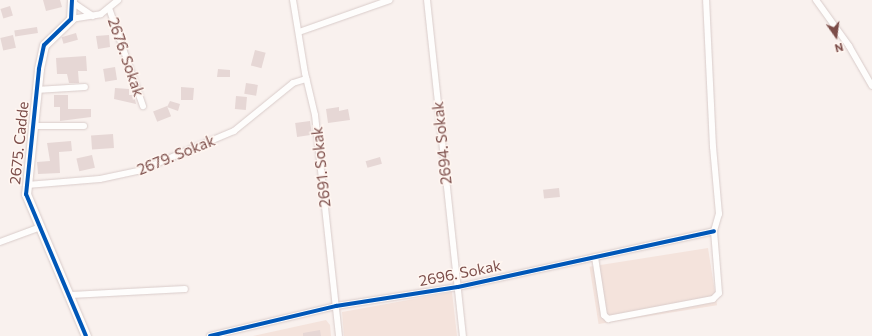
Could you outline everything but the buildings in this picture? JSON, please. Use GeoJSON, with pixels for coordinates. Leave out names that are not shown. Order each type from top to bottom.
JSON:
{"type":"FeatureCollection","features":[{"type":"Feature","properties":{"kind":"street"},"geometry":{"type":"LineString","coordinates":[[72,1],[71,18],[102,14],[118,0]]}},
{"type":"Feature","properties":{"kind":"street","name":"2691. Sokak"},"geometry":{"type":"LineString","coordinates":[[294,0],[306,79],[315,115],[339,336]]}},
{"type":"Feature","properties":{"kind":"street"},"geometry":{"type":"LineString","coordinates":[[299,32],[390,0]]}},
{"type":"Feature","properties":{"kind":"street","name":"2694. Sokak"},"geometry":{"type":"LineString","coordinates":[[427,0],[463,336]]}},
{"type":"Feature","properties":{"kind":"street"},"geometry":{"type":"LineString","coordinates":[[595,257],[604,315],[608,319],[714,299],[720,290],[714,231],[719,214],[713,147],[706,0]]}},
{"type":"Feature","properties":{"kind":"street"},"geometry":{"type":"LineString","coordinates":[[816,0],[849,46],[872,86]]}},
{"type":"Feature","properties":{"kind":"street"},"geometry":{"type":"LineString","coordinates":[[72,1],[93,16]]}},
{"type":"Feature","properties":{"kind":"street","name":"2676. Sokak"},"geometry":{"type":"LineString","coordinates":[[109,8],[143,106]]}},
{"type":"Feature","properties":{"kind":"street","name":"2675. Cadde"},"geometry":{"type":"LineString","coordinates":[[71,18],[44,45],[36,90],[26,194],[38,228],[71,295],[86,336]]}},
{"type":"Feature","properties":{"kind":"street","name":"2679. Sokak"},"geometry":{"type":"LineString","coordinates":[[27,185],[100,179],[139,171],[234,131],[293,83],[306,79]]}},
{"type":"Feature","properties":{"kind":"street"},"geometry":{"type":"LineString","coordinates":[[36,90],[86,88]]}},
{"type":"Feature","properties":{"kind":"street"},"geometry":{"type":"LineString","coordinates":[[32,126],[84,126]]}},
{"type":"Feature","properties":{"kind":"street"},"geometry":{"type":"LineString","coordinates":[[0,242],[38,228]]}},
{"type":"Feature","properties":{"kind":"street","name":"2696. Sokak"},"geometry":{"type":"LineString","coordinates":[[210,336],[336,306],[458,287],[714,231]]}},
{"type":"Feature","properties":{"kind":"street"},"geometry":{"type":"LineString","coordinates":[[71,295],[185,289]]}},
{"type":"Feature","properties":{"kind":"shaded area"},"geometry":{"type":"Polygon","coordinates":[[[708,248],[717,305],[599,324],[589,267],[708,248]]]}},
{"type":"Feature","properties":{"kind":"shaded area"},"geometry":{"type":"Polygon","coordinates":[[[452,292],[457,336],[344,336],[342,312],[452,292]]]}},
{"type":"Feature","properties":{"kind":"shaded area"},"geometry":{"type":"Polygon","coordinates":[[[326,320],[330,325],[331,336],[253,336],[326,320]]]}},
{"type":"Feature","properties":{"kind":"cycle path"},"geometry":{"type":"LineString","coordinates":[[72,0],[71,19],[44,45],[39,69],[26,194],[86,336]]}},
{"type":"Feature","properties":{"kind":"cycle path"},"geometry":{"type":"LineString","coordinates":[[210,336],[336,306],[458,287],[714,231]]}}]}
